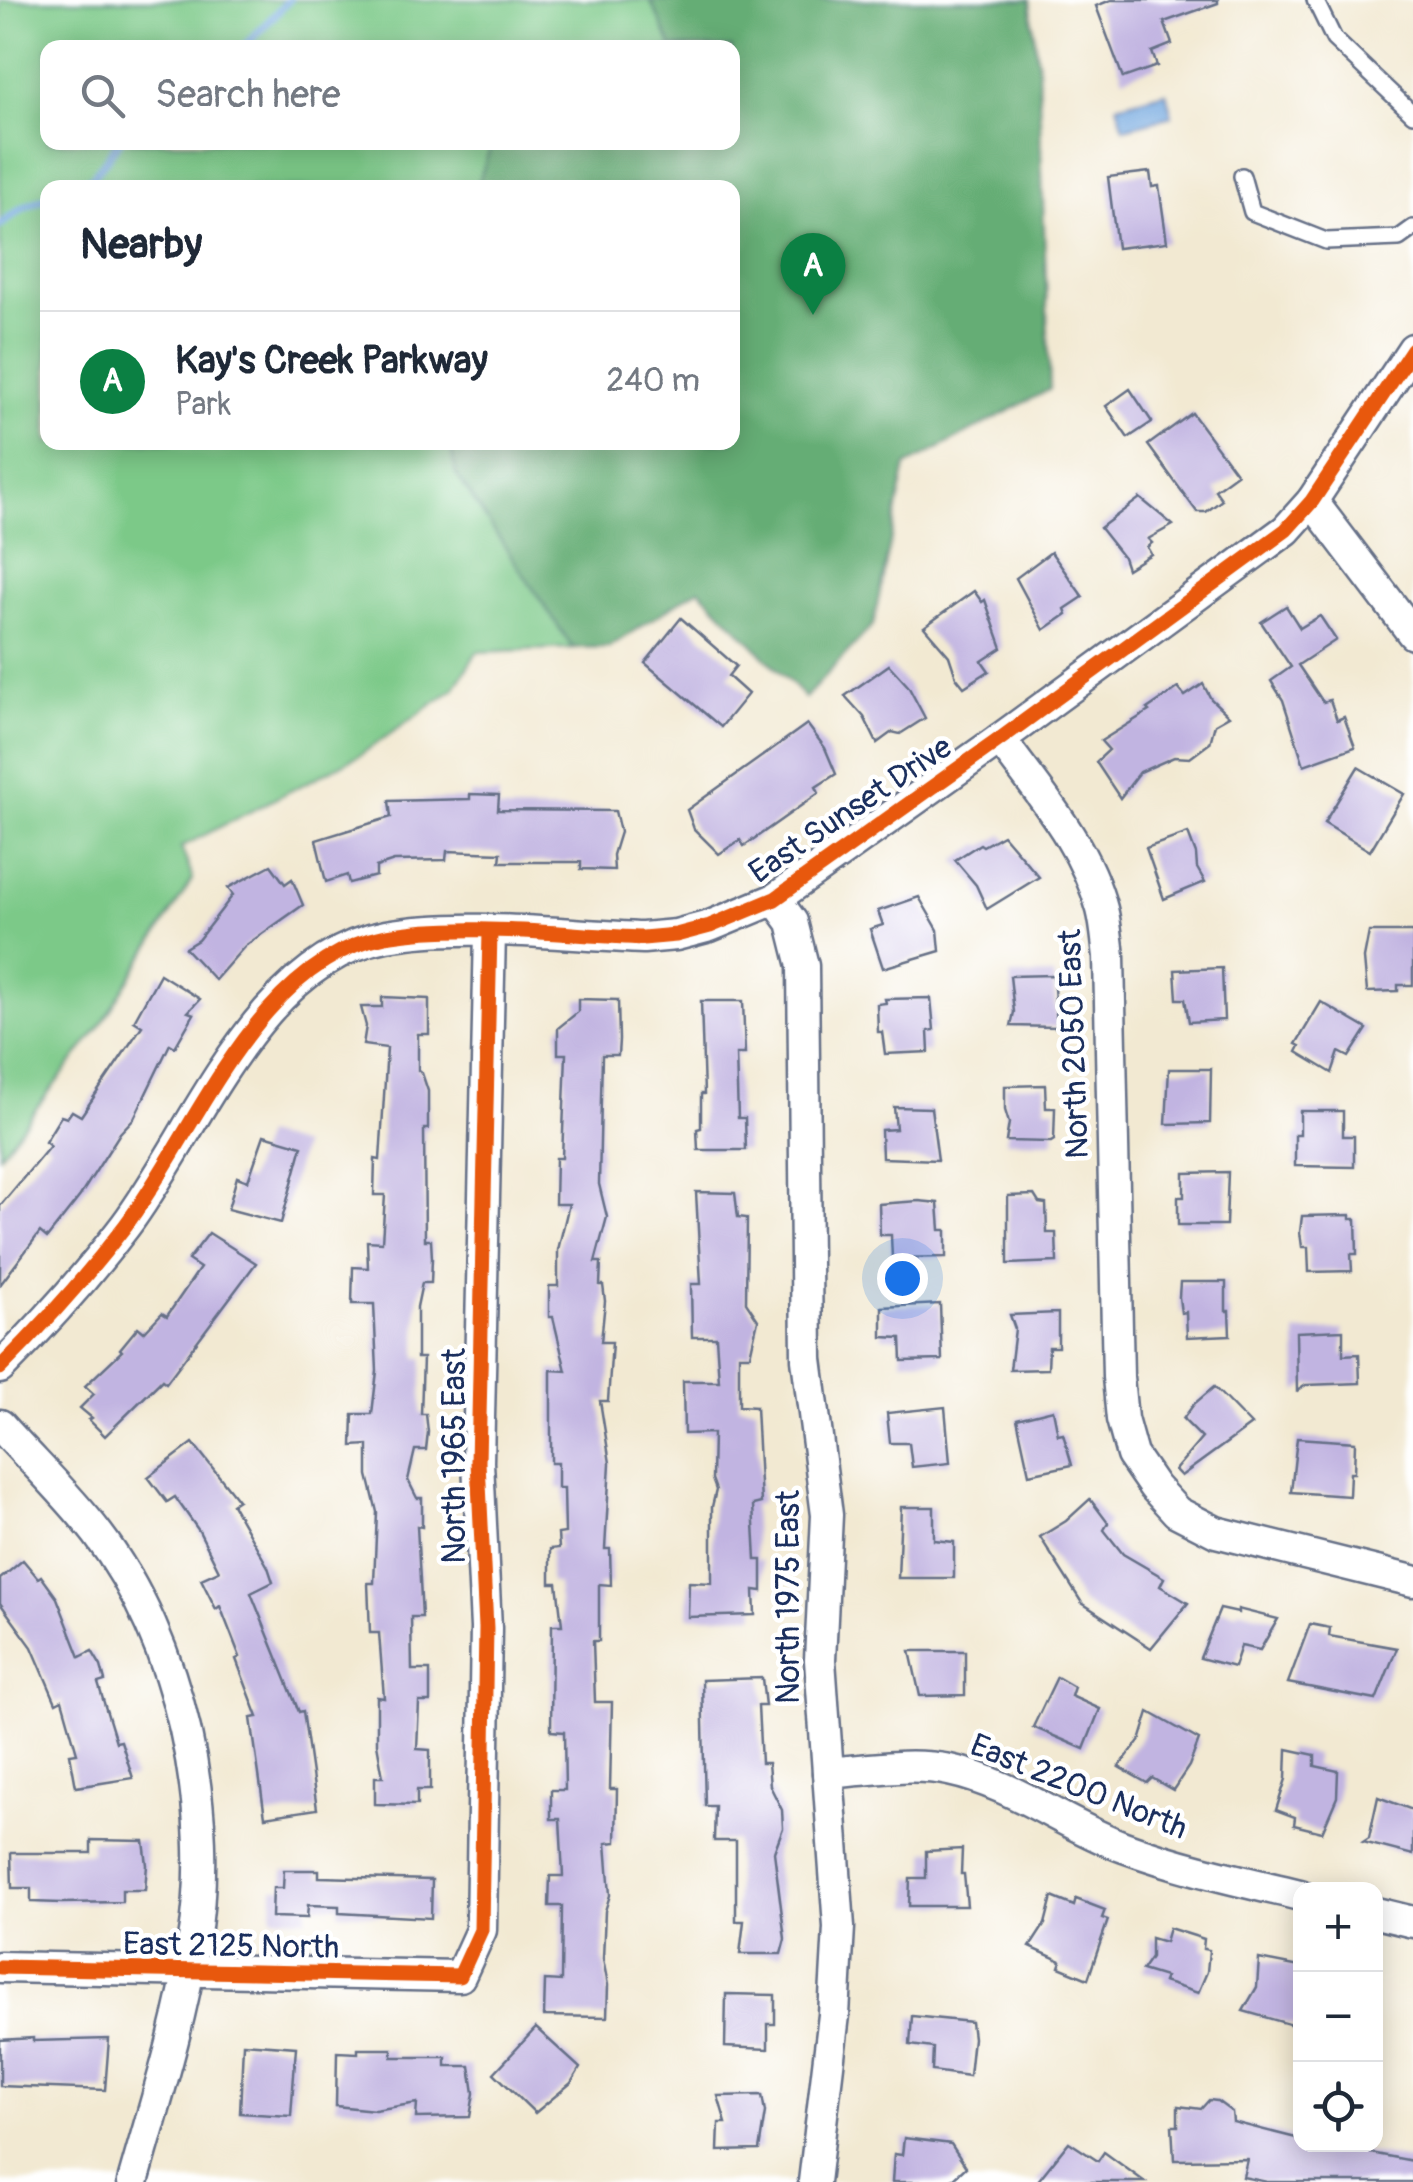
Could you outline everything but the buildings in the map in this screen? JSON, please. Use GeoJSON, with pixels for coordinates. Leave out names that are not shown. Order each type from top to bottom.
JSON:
{"type":"FeatureCollection","features":[{"type":"Feature","properties":{"kind":"street","name":"East Sunset Drive"},"geometry":{"type":"LineString","coordinates":[[0,1368],[38,1331],[126,1225],[250,1033],[291,986],[337,952],[384,936],[432,932],[643,938],[676,935],[710,926],[774,898],[1000,740],[1286,530],[1312,501],[1413,349]]}},
{"type":"Feature","properties":{"kind":"street"},"geometry":{"type":"LineString","coordinates":[[1312,501],[1413,634]]}},
{"type":"Feature","properties":{"kind":"street","name":"North 2050 East"},"geometry":{"type":"LineString","coordinates":[[1000,740],[1071,837],[1092,877],[1103,912],[1108,956],[1118,1376],[1122,1420],[1132,1455],[1177,1512],[1216,1532],[1413,1579]]}},
{"type":"Feature","properties":{"kind":"street","name":"North 1975 East"},"geometry":{"type":"LineString","coordinates":[[774,898],[792,922],[802,966],[806,1358],[827,1515],[820,1660],[839,1927],[834,2016],[814,2182]]}},
{"type":"Feature","properties":{"kind":"street","name":"North 1965 East"},"geometry":{"type":"LineString","coordinates":[[460,1976],[481,1930],[486,1665],[478,1462],[490,932]]}},
{"type":"Feature","properties":{"kind":"street"},"geometry":{"type":"LineString","coordinates":[[0,1425],[98,1533],[142,1604],[184,1722],[197,1801],[200,1868],[194,1943],[174,2040],[133,2182]]}},
{"type":"Feature","properties":{"kind":"street","name":"East 2200 North"},"geometry":{"type":"LineString","coordinates":[[828,1773],[906,1767],[948,1770],[987,1781],[1120,1846],[1293,1893]]}},
{"type":"Feature","properties":{"kind":"street"},"geometry":{"type":"LineString","coordinates":[[1383,1915],[1413,1922]]}},
{"type":"Feature","properties":{"kind":"street","name":"East 2125 North"},"geometry":{"type":"LineString","coordinates":[[0,1967],[460,1976]]}},
{"type":"Feature","properties":{"kind":"lane"},"geometry":{"type":"LineString","coordinates":[[1315,0],[1334,39],[1413,114]]}},
{"type":"Feature","properties":{"kind":"lane"},"geometry":{"type":"LineString","coordinates":[[1242,176],[1252,212],[1326,241],[1399,238],[1413,228]]}},
{"type":"Feature","properties":{"kind":"green space"},"geometry":{"type":"Polygon","coordinates":[[[0,0],[903,0],[890,446],[457,475],[573,648],[477,652],[454,689],[360,755],[181,847],[193,878],[101,1025],[0,1155],[0,0]]]}},
{"type":"Feature","properties":{"kind":"green space"},"geometry":{"type":"Polygon","coordinates":[[[650,0],[1030,0],[1038,66],[1050,389],[906,466],[873,625],[805,698],[699,589],[609,647],[573,648],[456,474],[451,450],[740,450],[740,180],[479,180],[489,150],[740,150],[740,40],[669,40],[650,0]]]}},
{"type":"Feature","properties":{"kind":"water"},"geometry":{"type":"Polygon","coordinates":[[[1166,92],[1172,116],[1124,128],[1117,105],[1166,92]]]}},
{"type":"Feature","properties":{"kind":"waterway"},"geometry":{"type":"LineString","coordinates":[[251,40],[289,0]]}},
{"type":"Feature","properties":{"kind":"waterway"},"geometry":{"type":"LineString","coordinates":[[87,180],[113,150]]}},
{"type":"Feature","properties":{"kind":"waterway"},"geometry":{"type":"LineString","coordinates":[[0,225],[40,200]]}},
{"type":"Feature","properties":{"kind":"cycle path"},"geometry":{"type":"LineString","coordinates":[[0,1368],[65,1299],[125,1226],[234,1055],[265,1014],[301,978],[341,951],[386,936],[448,930],[643,938],[676,935],[710,926],[775,899],[1286,530],[1312,501],[1413,349]]}},
{"type":"Feature","properties":{"kind":"cycle path"},"geometry":{"type":"LineString","coordinates":[[0,1967],[460,1976],[481,1930],[486,1628],[478,1462],[490,932]]}},
{"type":"Feature","properties":{"kind":"place","name":"Kay's Creek Parkway"},"geometry":{"type":"Point","coordinates":[813,315]}}]}
